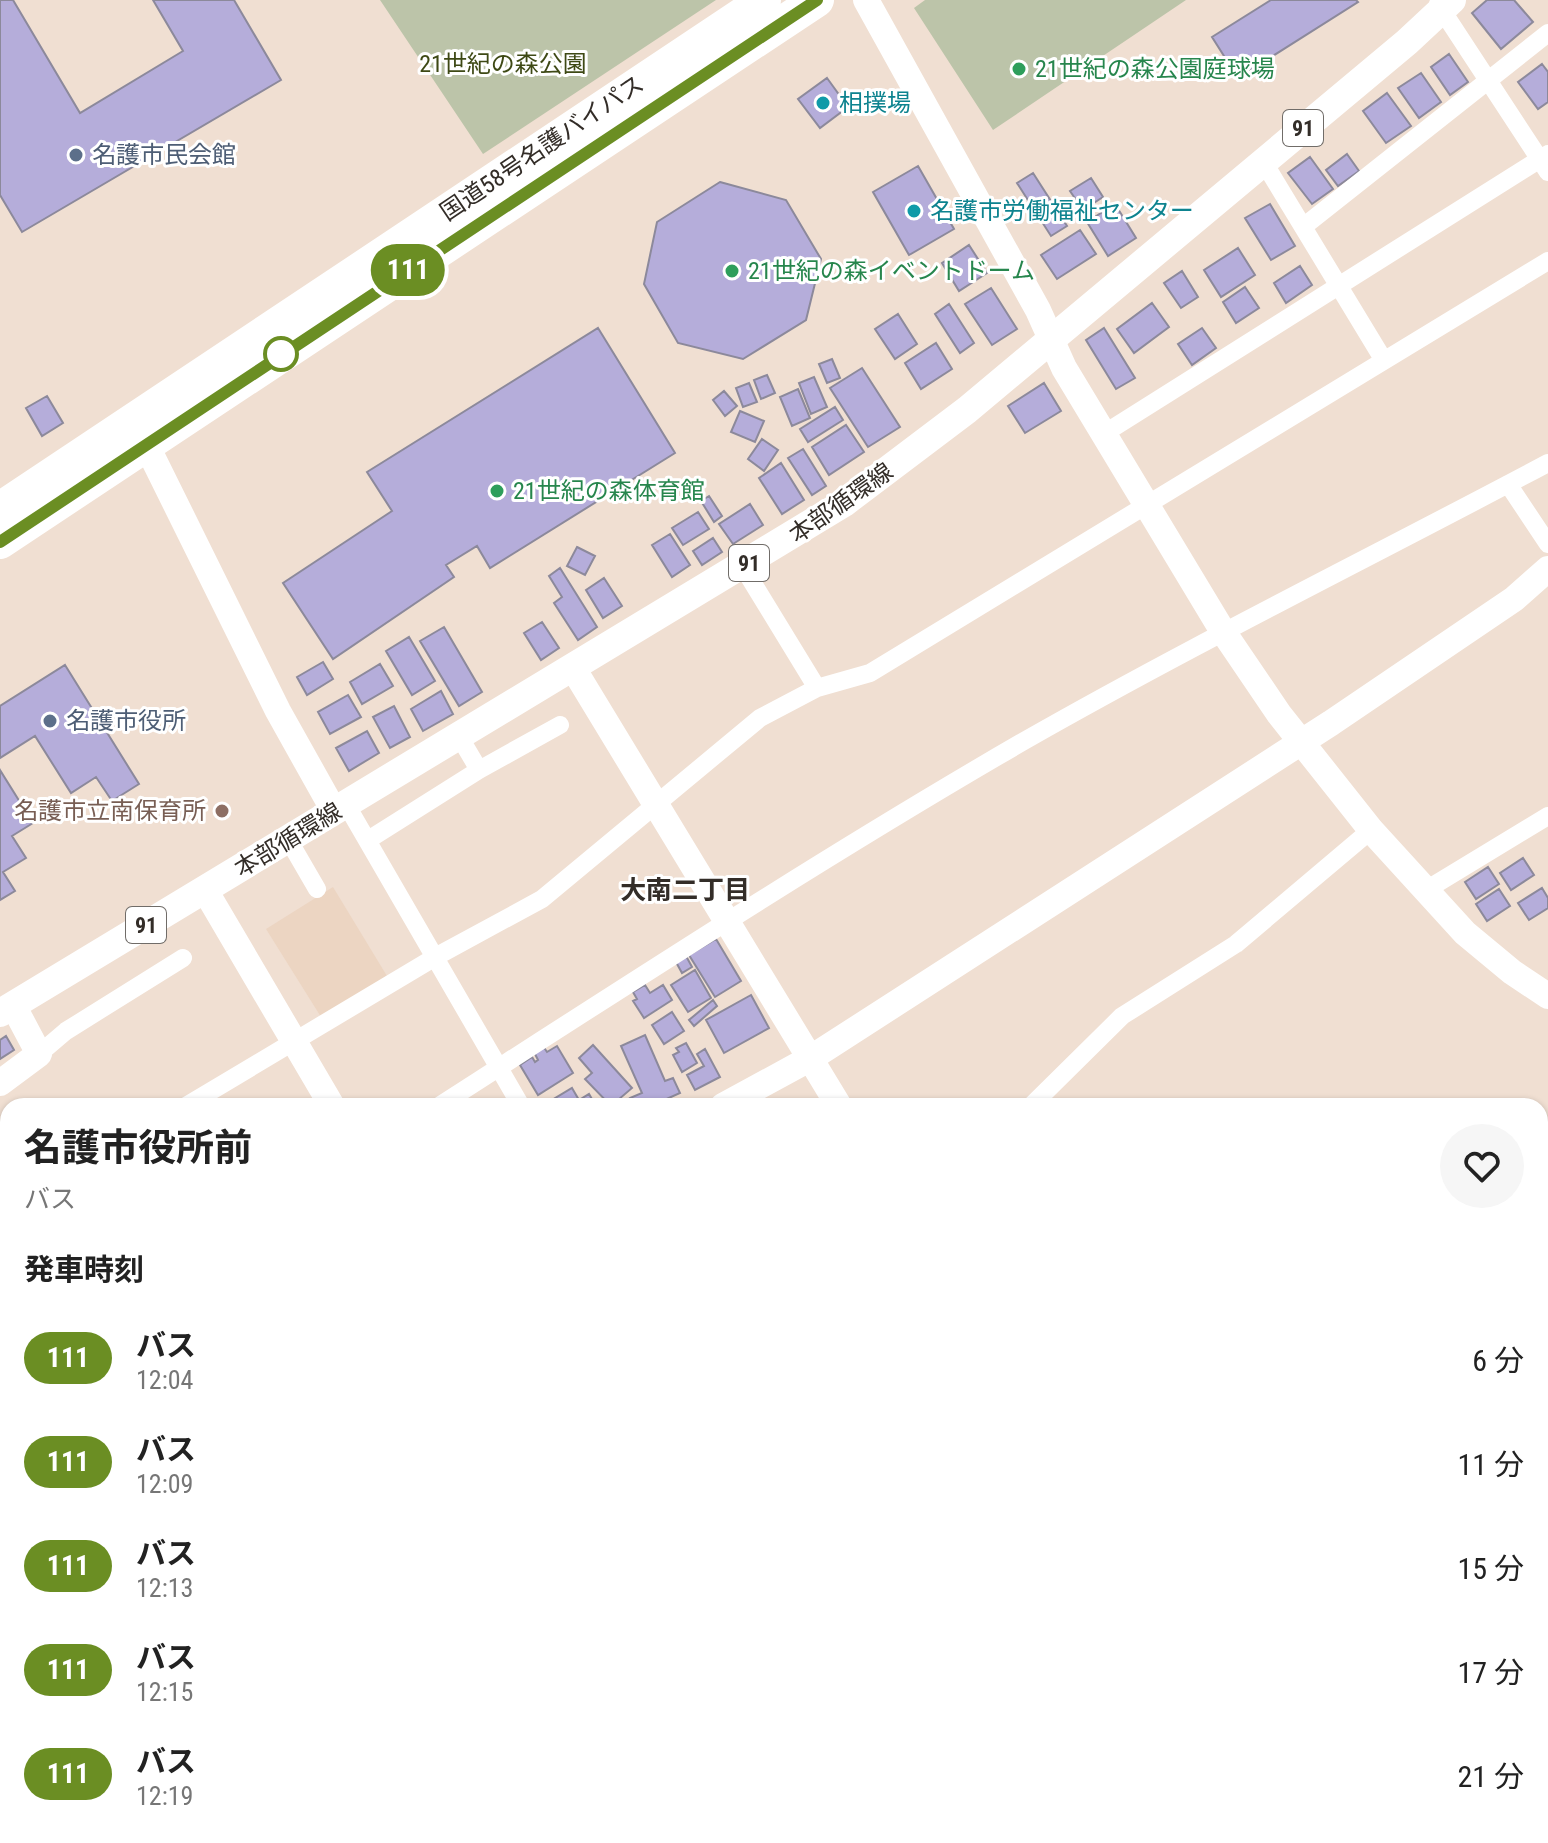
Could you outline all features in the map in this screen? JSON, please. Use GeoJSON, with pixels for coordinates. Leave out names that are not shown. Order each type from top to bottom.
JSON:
{"type":"FeatureCollection","features":[{"type":"Feature","properties":{"kind":"highway","name":"国道58号名護バイパス"},"geometry":{"type":"LineString","coordinates":[[0,542],[140,431],[764,0]]}},
{"type":"Feature","properties":{"kind":"highway","name":"国道58号名護バイパス"},"geometry":{"type":"LineString","coordinates":[[0,509],[140,431],[817,0]]}},
{"type":"Feature","properties":{"kind":"main road","name":"本部循環線"},"geometry":{"type":"LineString","coordinates":[[6,1009],[743,567],[844,503],[919,448],[1263,161],[1443,4]]}},
{"type":"Feature","properties":{"kind":"street"},"geometry":{"type":"LineString","coordinates":[[866,0],[1051,338],[1064,368],[1222,630],[1299,742],[1371,830],[1465,933],[1512,972],[1548,996]]}},
{"type":"Feature","properties":{"kind":"street"},"geometry":{"type":"LineString","coordinates":[[1105,433],[1545,162],[1488,80],[1443,4]]}},
{"type":"Feature","properties":{"kind":"street"},"geometry":{"type":"LineString","coordinates":[[1303,227],[1548,33]]}},
{"type":"Feature","properties":{"kind":"street"},"geometry":{"type":"LineString","coordinates":[[1263,161],[1383,359]]}},
{"type":"Feature","properties":{"kind":"street"},"geometry":{"type":"LineString","coordinates":[[199,1098],[437,956],[542,899],[655,802],[760,718],[817,688],[870,673],[1548,261]]}},
{"type":"Feature","properties":{"kind":"street"},"geometry":{"type":"LineString","coordinates":[[140,431],[278,711],[340,807],[368,840],[516,1098]]}},
{"type":"Feature","properties":{"kind":"street"},"geometry":{"type":"LineString","coordinates":[[452,1098],[728,922],[1022,743],[1222,630],[1548,463]]}},
{"type":"Feature","properties":{"kind":"street"},"geometry":{"type":"LineString","coordinates":[[1508,484],[1548,544]]}},
{"type":"Feature","properties":{"kind":"street"},"geometry":{"type":"LineString","coordinates":[[743,567],[817,688]]}},
{"type":"Feature","properties":{"kind":"street"},"geometry":{"type":"LineString","coordinates":[[738,1098],[811,1058],[1299,742],[1514,599],[1548,569]]}},
{"type":"Feature","properties":{"kind":"street"},"geometry":{"type":"LineString","coordinates":[[573,668],[834,1098]]}},
{"type":"Feature","properties":{"kind":"street"},"geometry":{"type":"LineString","coordinates":[[368,840],[479,770],[560,725]]}},
{"type":"Feature","properties":{"kind":"street"},"geometry":{"type":"LineString","coordinates":[[459,736],[479,770]]}},
{"type":"Feature","properties":{"kind":"street"},"geometry":{"type":"LineString","coordinates":[[1426,890],[1548,816]]}},
{"type":"Feature","properties":{"kind":"street"},"geometry":{"type":"LineString","coordinates":[[1039,1098],[1122,1016],[1236,944],[1371,830]]}},
{"type":"Feature","properties":{"kind":"street"},"geometry":{"type":"LineString","coordinates":[[288,839],[317,889]]}},
{"type":"Feature","properties":{"kind":"street"},"geometry":{"type":"LineString","coordinates":[[205,890],[327,1098]]}},
{"type":"Feature","properties":{"kind":"street"},"geometry":{"type":"LineString","coordinates":[[0,1083],[66,1031],[183,958]]}},
{"type":"Feature","properties":{"kind":"street"},"geometry":{"type":"LineString","coordinates":[[6,1009],[39,1054]]}},
{"type":"Feature","properties":{"kind":"shaded area"},"geometry":{"type":"Polygon","coordinates":[[[333,887],[387,976],[321,1017],[266,929],[333,887]]]}},
{"type":"Feature","properties":{"kind":"green space","name":"21世紀の森公園"},"geometry":{"type":"Polygon","coordinates":[[[380,0],[716,0],[483,154],[380,0]]]}},
{"type":"Feature","properties":{"kind":"green space","name":"21世紀の森公園庭球場"},"geometry":{"type":"Polygon","coordinates":[[[925,0],[1186,0],[993,130],[914,8],[925,0]]]}},
{"type":"Feature","properties":{"kind":"building","name":"名護市民会館"},"geometry":{"type":"Polygon","coordinates":[[[0,0],[13,0],[80,113],[183,51],[153,0],[234,0],[281,80],[22,232],[0,195],[0,0]]]}},
{"type":"Feature","properties":{"kind":"building"},"geometry":{"type":"Polygon","coordinates":[[[1271,0],[1358,2],[1238,78],[1212,37],[1271,0]]]}},
{"type":"Feature","properties":{"kind":"building"},"geometry":{"type":"Polygon","coordinates":[[[1487,0],[1514,0],[1533,22],[1501,49],[1472,13],[1487,0]]]}},
{"type":"Feature","properties":{"kind":"building"},"geometry":{"type":"Polygon","coordinates":[[[1449,54],[1468,82],[1450,95],[1431,67],[1449,54]]]}},
{"type":"Feature","properties":{"kind":"building"},"geometry":{"type":"Polygon","coordinates":[[[1542,64],[1548,72],[1548,102],[1538,109],[1518,82],[1542,64]]]}},
{"type":"Feature","properties":{"kind":"building"},"geometry":{"type":"Polygon","coordinates":[[[1421,73],[1441,102],[1419,118],[1398,88],[1421,73]]]}},
{"type":"Feature","properties":{"kind":"building","name":"相撲場"},"geometry":{"type":"Polygon","coordinates":[[[827,78],[848,107],[820,128],[798,99],[827,78]]]}},
{"type":"Feature","properties":{"kind":"building"},"geometry":{"type":"Polygon","coordinates":[[[1387,93],[1411,126],[1386,143],[1363,111],[1387,93]]]}},
{"type":"Feature","properties":{"kind":"building"},"geometry":{"type":"Polygon","coordinates":[[[1347,154],[1359,171],[1338,186],[1326,170],[1347,154]]]}},
{"type":"Feature","properties":{"kind":"building"},"geometry":{"type":"Polygon","coordinates":[[[1310,157],[1333,189],[1312,204],[1288,173],[1310,157]]]}},
{"type":"Feature","properties":{"kind":"building","name":"名護市労働福祉センター"},"geometry":{"type":"Polygon","coordinates":[[[918,166],[954,229],[909,255],[873,192],[918,166]]]}},
{"type":"Feature","properties":{"kind":"building"},"geometry":{"type":"Polygon","coordinates":[[[1033,173],[1067,226],[1051,236],[1017,183],[1033,173]]]}},
{"type":"Feature","properties":{"kind":"building"},"geometry":{"type":"Polygon","coordinates":[[[1091,178],[1103,197],[1083,210],[1070,191],[1091,178]]]}},
{"type":"Feature","properties":{"kind":"building","name":"21世紀の森イベントドーム"},"geometry":{"type":"Polygon","coordinates":[[[720,182],[786,200],[821,259],[806,320],[743,359],[678,343],[644,284],[657,222],[720,182]]]}},
{"type":"Feature","properties":{"kind":"building"},"geometry":{"type":"Polygon","coordinates":[[[1115,204],[1136,238],[1108,256],[1087,222],[1115,204]]]}},
{"type":"Feature","properties":{"kind":"building"},"geometry":{"type":"Polygon","coordinates":[[[1270,204],[1295,246],[1271,260],[1245,218],[1270,204]]]}},
{"type":"Feature","properties":{"kind":"building"},"geometry":{"type":"Polygon","coordinates":[[[1080,230],[1096,254],[1057,279],[1041,255],[1080,230]]]}},
{"type":"Feature","properties":{"kind":"building"},"geometry":{"type":"Polygon","coordinates":[[[969,245],[987,273],[959,291],[942,263],[969,245]]]}},
{"type":"Feature","properties":{"kind":"building"},"geometry":{"type":"Polygon","coordinates":[[[1238,248],[1255,275],[1221,297],[1204,270],[1238,248]]]}},
{"type":"Feature","properties":{"kind":"building"},"geometry":{"type":"Polygon","coordinates":[[[1300,266],[1312,285],[1286,303],[1274,283],[1300,266]]]}},
{"type":"Feature","properties":{"kind":"building"},"geometry":{"type":"Polygon","coordinates":[[[1182,271],[1198,297],[1181,308],[1164,283],[1182,271]]]}},
{"type":"Feature","properties":{"kind":"building"},"geometry":{"type":"Polygon","coordinates":[[[1245,287],[1259,308],[1236,323],[1223,302],[1245,287]]]}},
{"type":"Feature","properties":{"kind":"building"},"geometry":{"type":"Polygon","coordinates":[[[991,288],[1017,329],[992,345],[965,304],[991,288]]]}},
{"type":"Feature","properties":{"kind":"building"},"geometry":{"type":"Polygon","coordinates":[[[1152,303],[1169,327],[1134,353],[1117,329],[1152,303]]]}},
{"type":"Feature","properties":{"kind":"building"},"geometry":{"type":"Polygon","coordinates":[[[949,304],[974,343],[960,353],[935,314],[949,304]]]}},
{"type":"Feature","properties":{"kind":"building"},"geometry":{"type":"Polygon","coordinates":[[[898,314],[917,344],[895,359],[875,329],[898,314]]]}},
{"type":"Feature","properties":{"kind":"building","name":"21世紀の森体育館"},"geometry":{"type":"Polygon","coordinates":[[[598,328],[675,453],[490,568],[477,546],[446,565],[454,577],[333,659],[283,583],[392,511],[367,472],[598,328]]]}},
{"type":"Feature","properties":{"kind":"building"},"geometry":{"type":"Polygon","coordinates":[[[1104,328],[1135,378],[1116,389],[1086,340],[1104,328]]]}},
{"type":"Feature","properties":{"kind":"building"},"geometry":{"type":"Polygon","coordinates":[[[1202,328],[1216,348],[1192,365],[1178,344],[1202,328]]]}},
{"type":"Feature","properties":{"kind":"building"},"geometry":{"type":"Polygon","coordinates":[[[936,343],[952,369],[921,389],[905,363],[936,343]]]}},
{"type":"Feature","properties":{"kind":"building"},"geometry":{"type":"Polygon","coordinates":[[[832,359],[840,378],[827,383],[819,364],[832,359]]]}},
{"type":"Feature","properties":{"kind":"building"},"geometry":{"type":"Polygon","coordinates":[[[862,368],[900,427],[868,447],[830,388],[862,368]]]}},
{"type":"Feature","properties":{"kind":"building"},"geometry":{"type":"Polygon","coordinates":[[[767,375],[775,393],[761,399],[754,380],[767,375]]]}},
{"type":"Feature","properties":{"kind":"building"},"geometry":{"type":"Polygon","coordinates":[[[814,377],[827,407],[811,414],[799,383],[814,377]]]}},
{"type":"Feature","properties":{"kind":"building"},"geometry":{"type":"Polygon","coordinates":[[[749,383],[757,402],[743,407],[736,388],[749,383]]]}},
{"type":"Feature","properties":{"kind":"building"},"geometry":{"type":"Polygon","coordinates":[[[1044,383],[1061,411],[1025,433],[1008,406],[1044,383]]]}},
{"type":"Feature","properties":{"kind":"building"},"geometry":{"type":"Polygon","coordinates":[[[798,389],[810,418],[792,426],[780,397],[798,389]]]}},
{"type":"Feature","properties":{"kind":"building"},"geometry":{"type":"Polygon","coordinates":[[[724,391],[737,406],[725,416],[713,400],[724,391]]]}},
{"type":"Feature","properties":{"kind":"building"},"geometry":{"type":"Polygon","coordinates":[[[47,396],[63,423],[42,436],[26,408],[47,396]]]}},
{"type":"Feature","properties":{"kind":"building"},"geometry":{"type":"Polygon","coordinates":[[[835,407],[843,420],[808,442],[800,429],[835,407]]]}},
{"type":"Feature","properties":{"kind":"building"},"geometry":{"type":"Polygon","coordinates":[[[740,411],[764,421],[755,442],[731,432],[740,411]]]}},
{"type":"Feature","properties":{"kind":"building"},"geometry":{"type":"Polygon","coordinates":[[[846,425],[864,452],[829,475],[812,447],[846,425]]]}},
{"type":"Feature","properties":{"kind":"building"},"geometry":{"type":"Polygon","coordinates":[[[762,439],[778,450],[764,471],[748,459],[762,439]]]}},
{"type":"Feature","properties":{"kind":"building"},"geometry":{"type":"Polygon","coordinates":[[[803,449],[826,486],[812,495],[788,458],[803,449]]]}},
{"type":"Feature","properties":{"kind":"building"},"geometry":{"type":"Polygon","coordinates":[[[781,463],[804,500],[782,514],[759,478],[781,463]]]}},
{"type":"Feature","properties":{"kind":"building"},"geometry":{"type":"Polygon","coordinates":[[[709,496],[722,516],[714,522],[701,501],[709,496]]]}},
{"type":"Feature","properties":{"kind":"building"},"geometry":{"type":"Polygon","coordinates":[[[750,504],[763,525],[733,544],[719,524],[750,504]]]}},
{"type":"Feature","properties":{"kind":"building"},"geometry":{"type":"Polygon","coordinates":[[[698,512],[709,529],[683,545],[672,528],[698,512]]]}},
{"type":"Feature","properties":{"kind":"building"},"geometry":{"type":"Polygon","coordinates":[[[670,534],[690,565],[672,577],[652,545],[670,534]]]}},
{"type":"Feature","properties":{"kind":"building"},"geometry":{"type":"Polygon","coordinates":[[[713,538],[722,552],[702,565],[693,551],[713,538]]]}},
{"type":"Feature","properties":{"kind":"building"},"geometry":{"type":"Polygon","coordinates":[[[577,547],[595,556],[585,575],[567,566],[577,547]]]}},
{"type":"Feature","properties":{"kind":"building"},"geometry":{"type":"Polygon","coordinates":[[[560,568],[597,627],[578,640],[554,603],[562,597],[549,576],[560,568]]]}},
{"type":"Feature","properties":{"kind":"building"},"geometry":{"type":"Polygon","coordinates":[[[604,578],[622,606],[603,618],[586,590],[604,578]]]}},
{"type":"Feature","properties":{"kind":"building"},"geometry":{"type":"Polygon","coordinates":[[[542,622],[559,648],[541,660],[524,633],[542,622]]]}},
{"type":"Feature","properties":{"kind":"building"},"geometry":{"type":"Polygon","coordinates":[[[444,627],[482,692],[459,706],[420,641],[444,627]]]}},
{"type":"Feature","properties":{"kind":"building"},"geometry":{"type":"Polygon","coordinates":[[[409,637],[435,681],[412,695],[386,651],[409,637]]]}},
{"type":"Feature","properties":{"kind":"building"},"geometry":{"type":"Polygon","coordinates":[[[323,662],[333,679],[307,695],[297,677],[323,662]]]}},
{"type":"Feature","properties":{"kind":"building"},"geometry":{"type":"Polygon","coordinates":[[[380,664],[393,686],[362,704],[350,682],[380,664]]]}},
{"type":"Feature","properties":{"kind":"building","name":"名護市役所"},"geometry":{"type":"Polygon","coordinates":[[[65,665],[139,784],[112,801],[96,777],[71,793],[35,736],[0,758],[0,706],[65,665]]]}},
{"type":"Feature","properties":{"kind":"building"},"geometry":{"type":"Polygon","coordinates":[[[441,691],[453,714],[423,731],[411,709],[441,691]]]}},
{"type":"Feature","properties":{"kind":"building"},"geometry":{"type":"Polygon","coordinates":[[[348,695],[361,717],[330,734],[318,712],[348,695]]]}},
{"type":"Feature","properties":{"kind":"building"},"geometry":{"type":"Polygon","coordinates":[[[394,706],[410,737],[390,748],[373,717],[394,706]]]}},
{"type":"Feature","properties":{"kind":"building"},"geometry":{"type":"Polygon","coordinates":[[[367,731],[379,753],[349,771],[336,748],[367,731]]]}},
{"type":"Feature","properties":{"kind":"building"},"geometry":{"type":"Polygon","coordinates":[[[0,770],[33,823],[12,836],[26,858],[3,872],[15,891],[0,900],[0,770]]]}},
{"type":"Feature","properties":{"kind":"building"},"geometry":{"type":"Polygon","coordinates":[[[1523,858],[1534,875],[1511,890],[1500,873],[1523,858]]]}},
{"type":"Feature","properties":{"kind":"building"},"geometry":{"type":"Polygon","coordinates":[[[1488,867],[1499,884],[1476,899],[1465,882],[1488,867]]]}},
{"type":"Feature","properties":{"kind":"building"},"geometry":{"type":"Polygon","coordinates":[[[1542,888],[1548,898],[1548,908],[1529,920],[1518,903],[1542,888]]]}},
{"type":"Feature","properties":{"kind":"building"},"geometry":{"type":"Polygon","coordinates":[[[1499,889],[1510,906],[1487,921],[1476,904],[1499,889]]]}},
{"type":"Feature","properties":{"kind":"building"},"geometry":{"type":"Polygon","coordinates":[[[716,939],[741,981],[715,997],[689,955],[716,939]]]}},
{"type":"Feature","properties":{"kind":"building"},"geometry":{"type":"Polygon","coordinates":[[[686,956],[692,967],[682,973],[676,962],[686,956]]]}},
{"type":"Feature","properties":{"kind":"building"},"geometry":{"type":"Polygon","coordinates":[[[695,970],[711,998],[688,1012],[671,985],[695,970]]]}},
{"type":"Feature","properties":{"kind":"building"},"geometry":{"type":"Polygon","coordinates":[[[645,985],[650,993],[663,985],[672,1000],[644,1018],[633,1001],[637,999],[633,992],[645,985]]]}},
{"type":"Feature","properties":{"kind":"building"},"geometry":{"type":"Polygon","coordinates":[[[751,995],[769,1028],[724,1053],[706,1020],[751,995]]]}},
{"type":"Feature","properties":{"kind":"building"},"geometry":{"type":"Polygon","coordinates":[[[713,1000],[717,1006],[694,1026],[689,1020],[713,1000]]]}},
{"type":"Feature","properties":{"kind":"building"},"geometry":{"type":"Polygon","coordinates":[[[672,1012],[684,1031],[664,1044],[652,1025],[672,1012]]]}},
{"type":"Feature","properties":{"kind":"building"},"geometry":{"type":"Polygon","coordinates":[[[645,1035],[665,1081],[673,1078],[680,1093],[669,1098],[630,1098],[642,1093],[621,1046],[645,1035]]]}},
{"type":"Feature","properties":{"kind":"building"},"geometry":{"type":"Polygon","coordinates":[[[6,1036],[14,1050],[0,1059],[0,1040],[6,1036]]]}},
{"type":"Feature","properties":{"kind":"building"},"geometry":{"type":"Polygon","coordinates":[[[686,1043],[697,1063],[682,1072],[673,1055],[679,1052],[676,1048],[686,1043]]]}},
{"type":"Feature","properties":{"kind":"building"},"geometry":{"type":"Polygon","coordinates":[[[593,1045],[632,1088],[620,1098],[603,1098],[585,1079],[592,1073],[579,1058],[593,1045]]]}},
{"type":"Feature","properties":{"kind":"building"},"geometry":{"type":"Polygon","coordinates":[[[543,1046],[547,1052],[557,1046],[573,1073],[538,1095],[520,1065],[532,1057],[535,1062],[538,1060],[534,1052],[543,1046]]]}},
{"type":"Feature","properties":{"kind":"building"},"geometry":{"type":"Polygon","coordinates":[[[705,1049],[720,1077],[695,1090],[687,1075],[704,1066],[697,1054],[705,1049]]]}},
{"type":"Feature","properties":{"kind":"building"},"geometry":{"type":"Polygon","coordinates":[[[572,1088],[578,1098],[555,1098],[572,1088]]]}},
{"type":"Feature","properties":{"kind":"bus line","name":"111"},"geometry":{"type":"LineString","coordinates":[[0,542],[817,0]]}},
{"type":"Feature","properties":{"kind":"place","name":"21世紀の森公園庭球場"},"geometry":{"type":"Point","coordinates":[1019,69]}},
{"type":"Feature","properties":{"kind":"place","name":"相撲場"},"geometry":{"type":"Point","coordinates":[823,103]}},
{"type":"Feature","properties":{"kind":"place","name":"名護市民会館"},"geometry":{"type":"Point","coordinates":[76,155]}},
{"type":"Feature","properties":{"kind":"place","name":"名護市労働福祉センター"},"geometry":{"type":"Point","coordinates":[914,211]}},
{"type":"Feature","properties":{"kind":"place","name":"21世紀の森イベントドーム"},"geometry":{"type":"Point","coordinates":[732,271]}},
{"type":"Feature","properties":{"kind":"place","name":"21世紀の森体育館"},"geometry":{"type":"Point","coordinates":[497,491]}},
{"type":"Feature","properties":{"kind":"place","name":"名護市役所"},"geometry":{"type":"Point","coordinates":[50,721]}},
{"type":"Feature","properties":{"kind":"place","name":"名護市立南保育所"},"geometry":{"type":"Point","coordinates":[222,811]}},
{"type":"Feature","properties":{"kind":"district","name":"大南二丁目"},"geometry":{"type":"Point","coordinates":[685,890]}}]}
